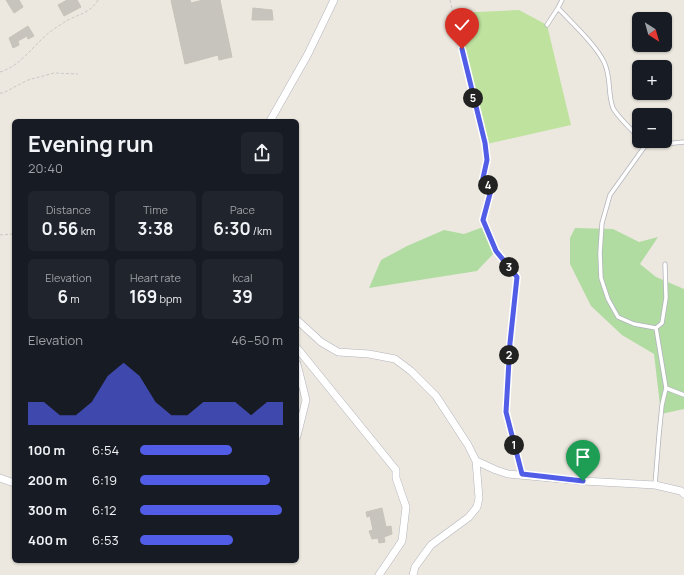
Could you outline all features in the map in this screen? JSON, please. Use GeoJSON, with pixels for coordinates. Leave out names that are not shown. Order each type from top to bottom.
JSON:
{"type":"FeatureCollection","features":[{"type":"Feature","properties":{"kind":"street"},"geometry":{"type":"LineString","coordinates":[[271,119],[308,54],[334,0]]}},
{"type":"Feature","properties":{"kind":"street"},"geometry":{"type":"LineString","coordinates":[[299,322],[321,342],[338,352],[369,354],[395,359],[411,371],[436,396],[468,445],[476,461],[479,498],[477,507],[469,517],[432,545],[415,567],[413,575]]}},
{"type":"Feature","properties":{"kind":"street"},"geometry":{"type":"LineString","coordinates":[[299,350],[396,470],[396,478],[406,507],[402,541],[379,575]]}},
{"type":"Feature","properties":{"kind":"street"},"geometry":{"type":"LineString","coordinates":[[299,372],[306,400],[299,428]]}},
{"type":"Feature","properties":{"kind":"street"},"geometry":{"type":"LineString","coordinates":[[476,461],[508,474],[522,474],[583,481],[655,485],[683,492]]}},
{"type":"Feature","properties":{"kind":"street"},"geometry":{"type":"LineString","coordinates":[[0,478],[12,482]]}},
{"type":"Feature","properties":{"kind":"lane"},"geometry":{"type":"LineString","coordinates":[[547,25],[562,0]]}},
{"type":"Feature","properties":{"kind":"lane"},"geometry":{"type":"LineString","coordinates":[[558,8],[592,46],[604,62],[610,79],[610,98],[614,110],[632,130]]}},
{"type":"Feature","properties":{"kind":"lane"},"geometry":{"type":"LineString","coordinates":[[672,143],[684,142]]}},
{"type":"Feature","properties":{"kind":"lane"},"geometry":{"type":"LineString","coordinates":[[644,148],[610,195],[602,223],[600,253],[602,278],[608,299],[618,317],[634,324],[656,328]]}},
{"type":"Feature","properties":{"kind":"lane"},"geometry":{"type":"LineString","coordinates":[[656,328],[662,323],[666,298],[665,264]]}},
{"type":"Feature","properties":{"kind":"lane"},"geometry":{"type":"LineString","coordinates":[[655,485],[661,420],[666,388],[656,328]]}},
{"type":"Feature","properties":{"kind":"lane"},"geometry":{"type":"LineString","coordinates":[[666,388],[684,395]]}},
{"type":"Feature","properties":{"kind":"path"},"geometry":{"type":"LineString","coordinates":[[0,72],[7,70],[24,58],[44,37],[68,20],[87,12],[98,0]]}},
{"type":"Feature","properties":{"kind":"path"},"geometry":{"type":"LineString","coordinates":[[450,0],[485,143],[487,160],[483,178],[491,190],[483,220],[496,251],[517,277],[510,343],[506,412],[522,474]]}},
{"type":"Feature","properties":{"kind":"path"},"geometry":{"type":"LineString","coordinates":[[0,93],[3,93],[28,80],[54,73],[78,74]]}},
{"type":"Feature","properties":{"kind":"path"},"geometry":{"type":"LineString","coordinates":[[0,235],[12,234]]}},
{"type":"Feature","properties":{"kind":"green space"},"geometry":{"type":"Polygon","coordinates":[[[519,10],[547,25],[571,125],[487,144],[455,13],[519,10]]]}},
{"type":"Feature","properties":{"kind":"green space"},"geometry":{"type":"Polygon","coordinates":[[[486,226],[496,251],[477,271],[369,288],[381,260],[407,246],[444,230],[464,234],[486,226]]]}},
{"type":"Feature","properties":{"kind":"green space"},"geometry":{"type":"Polygon","coordinates":[[[575,228],[613,229],[639,242],[658,237],[640,264],[656,277],[684,289],[684,409],[661,414],[654,354],[622,335],[591,306],[570,264],[570,238],[575,228]]]}},
{"type":"Feature","properties":{"kind":"building"},"geometry":{"type":"Polygon","coordinates":[[[6,0],[19,0],[23,7],[14,13],[6,0]]]}},
{"type":"Feature","properties":{"kind":"building"},"geometry":{"type":"Polygon","coordinates":[[[67,0],[77,0],[81,7],[64,16],[58,5],[67,0]]]}},
{"type":"Feature","properties":{"kind":"building"},"geometry":{"type":"Polygon","coordinates":[[[171,0],[190,0],[191,3],[203,0],[220,0],[232,57],[219,60],[218,55],[185,64],[171,0]]]}},
{"type":"Feature","properties":{"kind":"building"},"geometry":{"type":"Polygon","coordinates":[[[253,8],[272,10],[273,20],[252,20],[253,8]]]}},
{"type":"Feature","properties":{"kind":"building"},"geometry":{"type":"Polygon","coordinates":[[[28,26],[34,36],[28,39],[27,36],[18,41],[19,45],[13,48],[9,38],[28,26]]]}},
{"type":"Feature","properties":{"kind":"building"},"geometry":{"type":"Polygon","coordinates":[[[382,508],[386,527],[391,526],[392,534],[384,537],[385,542],[379,543],[378,538],[372,539],[369,531],[373,530],[370,516],[367,517],[366,512],[382,508]]]}},
{"type":"Feature","properties":{"kind":"route"},"geometry":{"type":"LineString","coordinates":[[462,49],[485,143],[487,160],[483,178],[491,190],[483,220],[496,251],[517,277],[510,343],[506,412],[522,474],[583,481]]}}]}
